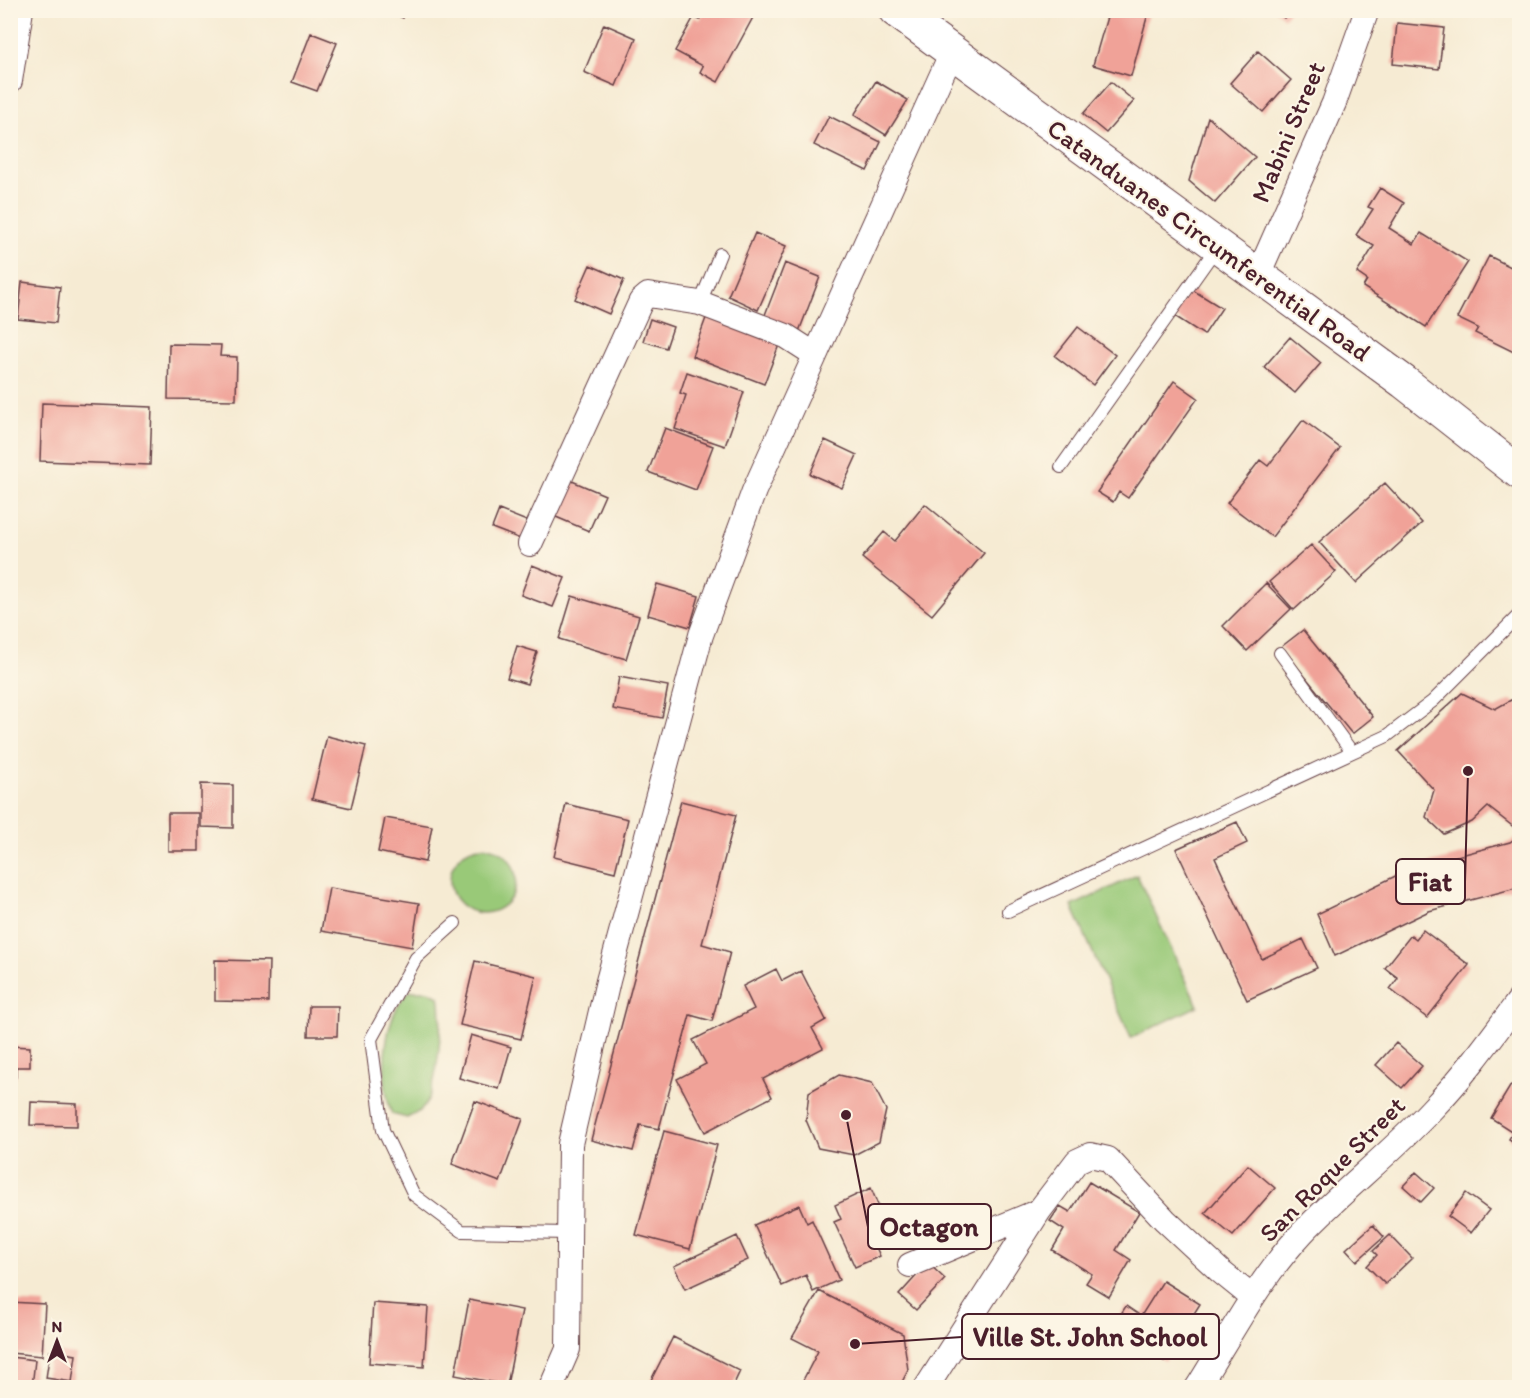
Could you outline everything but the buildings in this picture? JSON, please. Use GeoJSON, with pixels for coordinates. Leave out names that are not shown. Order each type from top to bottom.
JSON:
{"type":"FeatureCollection","features":[{"type":"Feature","properties":{"kind":"main road","name":"Catanduanes Circumferential Road"},"geometry":{"type":"LineString","coordinates":[[895,10],[1404,382],[1520,472]]}},
{"type":"Feature","properties":{"kind":"street"},"geometry":{"type":"LineString","coordinates":[[10,81],[21,10]]}},
{"type":"Feature","properties":{"kind":"street","name":"Mabini Street"},"geometry":{"type":"LineString","coordinates":[[1258,275],[1334,103],[1367,10]]}},
{"type":"Feature","properties":{"kind":"street"},"geometry":{"type":"LineString","coordinates":[[551,1388],[568,1349],[570,1144],[608,981],[701,635],[754,491],[952,52]]}},
{"type":"Feature","properties":{"kind":"street"},"geometry":{"type":"LineString","coordinates":[[530,544],[641,301],[648,295],[700,303],[786,336],[814,354]]}},
{"type":"Feature","properties":{"kind":"street","name":"San Roque Street"},"geometry":{"type":"LineString","coordinates":[[1197,1388],[1252,1297],[1303,1232],[1431,1110],[1481,1052],[1520,999]]}},
{"type":"Feature","properties":{"kind":"street"},"geometry":{"type":"LineString","coordinates":[[926,1388],[1039,1211],[1077,1161],[1090,1155],[1108,1160],[1173,1227],[1252,1297]]}},
{"type":"Feature","properties":{"kind":"street"},"geometry":{"type":"LineString","coordinates":[[910,1265],[1039,1211]]}},
{"type":"Feature","properties":{"kind":"lane"},"geometry":{"type":"LineString","coordinates":[[1061,467],[1218,246]]}},
{"type":"Feature","properties":{"kind":"lane"},"geometry":{"type":"LineString","coordinates":[[700,303],[720,254]]}},
{"type":"Feature","properties":{"kind":"lane"},"geometry":{"type":"LineString","coordinates":[[1008,911],[1387,736],[1433,701],[1520,614]]}},
{"type":"Feature","properties":{"kind":"lane"},"geometry":{"type":"LineString","coordinates":[[1280,653],[1352,752]]}},
{"type":"Feature","properties":{"kind":"lane"},"geometry":{"type":"LineString","coordinates":[[455,923],[416,958],[371,1039],[383,1130],[414,1195],[462,1231],[569,1233]]}},
{"type":"Feature","properties":{"kind":"green space"},"geometry":{"type":"Polygon","coordinates":[[[483,847],[496,850],[506,857],[513,867],[516,880],[513,893],[506,903],[496,910],[483,913],[470,910],[460,903],[453,893],[450,880],[453,867],[460,857],[470,850],[483,847]]]}},
{"type":"Feature","properties":{"kind":"green space"},"geometry":{"type":"Polygon","coordinates":[[[1137,875],[1198,1006],[1131,1038],[1072,906],[1137,875]]]}},
{"type":"Feature","properties":{"kind":"green space"},"geometry":{"type":"Polygon","coordinates":[[[410,991],[428,991],[439,996],[441,1020],[439,1054],[433,1086],[422,1109],[407,1118],[392,1114],[385,1085],[385,1067],[389,1031],[394,1015],[401,1001],[410,991]]]}},
{"type":"Feature","properties":{"kind":"place","name":"Fiat"},"geometry":{"type":"Point","coordinates":[1468,771]}},
{"type":"Feature","properties":{"kind":"place","name":"Octagon"},"geometry":{"type":"Point","coordinates":[846,1115]}},
{"type":"Feature","properties":{"kind":"place","name":"Ville St. John School"},"geometry":{"type":"Point","coordinates":[855,1344]}}]}
